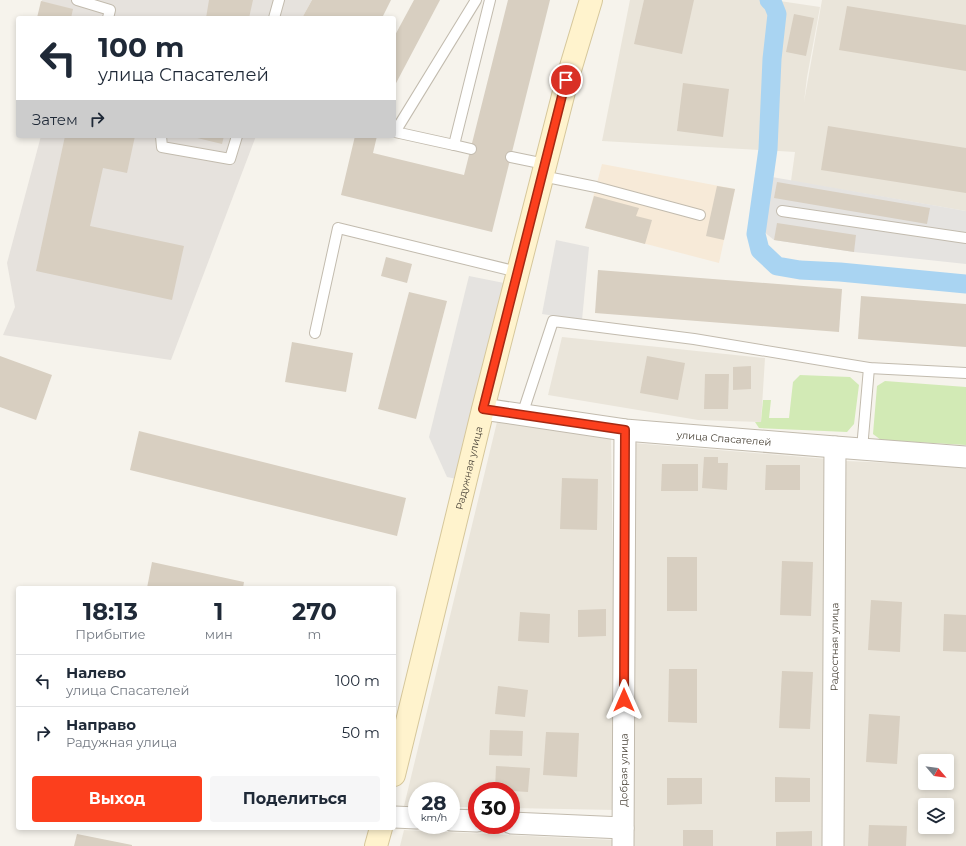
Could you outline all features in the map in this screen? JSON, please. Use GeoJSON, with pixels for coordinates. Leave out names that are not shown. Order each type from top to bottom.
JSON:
{"type":"FeatureCollection","features":[{"type":"Feature","properties":{"kind":"street","name":"Радужная улица"},"geometry":{"type":"LineString","coordinates":[[396,767],[483,409],[566,80],[591,0]]}},
{"type":"Feature","properties":{"kind":"street","name":"улица Спасателей"},"geometry":{"type":"LineString","coordinates":[[483,409],[625,430],[966,457]]}},
{"type":"Feature","properties":{"kind":"street","name":"Добрая улица"},"geometry":{"type":"LineString","coordinates":[[623,837],[625,430]]}},
{"type":"Feature","properties":{"kind":"street","name":"Радостная улица"},"geometry":{"type":"LineString","coordinates":[[833,846],[835,447]]}},
{"type":"Feature","properties":{"kind":"street"},"geometry":{"type":"LineString","coordinates":[[396,817],[408,818]]}},
{"type":"Feature","properties":{"kind":"street"},"geometry":{"type":"LineString","coordinates":[[520,824],[623,837]]}},
{"type":"Feature","properties":{"kind":"street"},"geometry":{"type":"LineString","coordinates":[[376,846],[380,830]]}},
{"type":"Feature","properties":{"kind":"lane"},"geometry":{"type":"LineString","coordinates":[[77,0],[110,10],[108,16]]}},
{"type":"Feature","properties":{"kind":"lane"},"geometry":{"type":"LineString","coordinates":[[275,16],[279,0]]}},
{"type":"Feature","properties":{"kind":"lane"},"geometry":{"type":"LineString","coordinates":[[396,130],[476,0]]}},
{"type":"Feature","properties":{"kind":"lane"},"geometry":{"type":"LineString","coordinates":[[454,145],[490,0]]}},
{"type":"Feature","properties":{"kind":"lane"},"geometry":{"type":"LineString","coordinates":[[396,132],[471,149]]}},
{"type":"Feature","properties":{"kind":"lane"},"geometry":{"type":"LineString","coordinates":[[161,138],[162,146],[230,159],[236,138]]}},
{"type":"Feature","properties":{"kind":"lane"},"geometry":{"type":"LineString","coordinates":[[511,157],[544,170],[596,187],[700,215]]}},
{"type":"Feature","properties":{"kind":"lane"},"geometry":{"type":"LineString","coordinates":[[782,211],[966,238]]}},
{"type":"Feature","properties":{"kind":"lane"},"geometry":{"type":"LineString","coordinates":[[315,333],[338,228],[518,272]]}},
{"type":"Feature","properties":{"kind":"lane"},"geometry":{"type":"LineString","coordinates":[[522,415],[553,321],[694,339],[870,368],[966,373]]}},
{"type":"Feature","properties":{"kind":"lane"},"geometry":{"type":"LineString","coordinates":[[862,449],[870,368]]}},
{"type":"Feature","properties":{"kind":"shaded area"},"geometry":{"type":"Polygon","coordinates":[[[42,0],[312,0],[303,16],[38,16],[42,0]]]}},
{"type":"Feature","properties":{"kind":"shaded area"},"geometry":{"type":"Polygon","coordinates":[[[630,0],[773,0],[820,7],[804,102],[822,0],[966,0],[966,211],[791,181],[795,152],[602,141],[630,0]]]}},
{"type":"Feature","properties":{"kind":"shaded area"},"geometry":{"type":"Polygon","coordinates":[[[40,138],[255,138],[171,360],[3,335],[15,307],[7,263],[40,138]]]}},
{"type":"Feature","properties":{"kind":"shaded area"},"geometry":{"type":"Polygon","coordinates":[[[602,164],[735,189],[719,263],[585,228],[602,164]]]}},
{"type":"Feature","properties":{"kind":"shaded area"},"geometry":{"type":"Polygon","coordinates":[[[772,177],[966,211],[966,264],[854,252],[774,240],[763,231],[772,177]]]}},
{"type":"Feature","properties":{"kind":"shaded area"},"geometry":{"type":"Polygon","coordinates":[[[556,240],[589,247],[582,320],[542,314],[556,240]]]}},
{"type":"Feature","properties":{"kind":"shaded area"},"geometry":{"type":"Polygon","coordinates":[[[469,276],[504,283],[457,479],[447,477],[429,437],[469,276]]]}},
{"type":"Feature","properties":{"kind":"shaded area"},"geometry":{"type":"Polygon","coordinates":[[[562,337],[765,358],[761,422],[698,420],[548,395],[562,337]]]}},
{"type":"Feature","properties":{"kind":"shaded area"},"geometry":{"type":"Polygon","coordinates":[[[497,422],[611,438],[617,810],[520,808],[520,782],[468,782],[468,807],[460,807],[460,782],[410,782],[497,422]]]}},
{"type":"Feature","properties":{"kind":"shaded area"},"geometry":{"type":"Polygon","coordinates":[[[633,443],[828,459],[824,846],[634,846],[633,443]]]}},
{"type":"Feature","properties":{"kind":"shaded area"},"geometry":{"type":"Polygon","coordinates":[[[846,461],[966,466],[966,846],[844,846],[846,461]]]}},
{"type":"Feature","properties":{"kind":"shaded area"},"geometry":{"type":"Polygon","coordinates":[[[408,789],[408,806],[404,806],[408,789]]]}},
{"type":"Feature","properties":{"kind":"shaded area"},"geometry":{"type":"Polygon","coordinates":[[[404,830],[408,830],[408,834],[460,834],[460,833],[614,840],[614,846],[400,846],[404,830]]]}},
{"type":"Feature","properties":{"kind":"green space"},"geometry":{"type":"Polygon","coordinates":[[[800,375],[850,377],[859,385],[854,424],[847,432],[759,428],[755,422],[761,422],[763,400],[771,400],[769,418],[789,418],[793,382],[800,375]]]}},
{"type":"Feature","properties":{"kind":"green space"},"geometry":{"type":"Polygon","coordinates":[[[885,381],[966,387],[966,445],[881,440],[873,434],[877,386],[885,381]]]}},
{"type":"Feature","properties":{"kind":"building"},"geometry":{"type":"Polygon","coordinates":[[[209,0],[253,0],[249,16],[206,16],[209,0]]]}},
{"type":"Feature","properties":{"kind":"building"},"geometry":{"type":"Polygon","coordinates":[[[312,0],[391,0],[383,16],[303,16],[312,0]]]}},
{"type":"Feature","properties":{"kind":"building"},"geometry":{"type":"Polygon","coordinates":[[[414,0],[440,0],[396,83],[396,33],[414,0]]]}},
{"type":"Feature","properties":{"kind":"building"},"geometry":{"type":"Polygon","coordinates":[[[508,0],[550,0],[492,232],[341,195],[355,138],[377,138],[373,153],[464,175],[508,0]]]}},
{"type":"Feature","properties":{"kind":"building"},"geometry":{"type":"Polygon","coordinates":[[[644,0],[694,0],[682,54],[634,44],[644,0]]]}},
{"type":"Feature","properties":{"kind":"building"},"geometry":{"type":"Polygon","coordinates":[[[41,1],[73,9],[71,16],[37,16],[41,1]]]}},
{"type":"Feature","properties":{"kind":"building"},"geometry":{"type":"Polygon","coordinates":[[[847,6],[966,25],[966,71],[839,50],[847,6]]]}},
{"type":"Feature","properties":{"kind":"building"},"geometry":{"type":"Polygon","coordinates":[[[794,14],[814,18],[806,56],[786,52],[794,14]]]}},
{"type":"Feature","properties":{"kind":"building"},"geometry":{"type":"Polygon","coordinates":[[[683,83],[729,89],[723,137],[677,131],[683,83]]]}},
{"type":"Feature","properties":{"kind":"building"},"geometry":{"type":"Polygon","coordinates":[[[828,126],[966,148],[966,193],[821,170],[828,126]]]}},
{"type":"Feature","properties":{"kind":"building"},"geometry":{"type":"Polygon","coordinates":[[[65,138],[135,138],[127,173],[103,168],[90,226],[184,246],[172,300],[36,271],[65,138]]]}},
{"type":"Feature","properties":{"kind":"building"},"geometry":{"type":"Polygon","coordinates":[[[197,138],[224,138],[222,144],[197,138]]]}},
{"type":"Feature","properties":{"kind":"building"},"geometry":{"type":"Polygon","coordinates":[[[777,182],[930,208],[927,224],[774,198],[777,182]]]}},
{"type":"Feature","properties":{"kind":"building"},"geometry":{"type":"Polygon","coordinates":[[[717,186],[735,189],[724,240],[706,236],[717,186]]]}},
{"type":"Feature","properties":{"kind":"building"},"geometry":{"type":"Polygon","coordinates":[[[594,196],[639,208],[636,216],[652,220],[645,244],[585,228],[594,196]]]}},
{"type":"Feature","properties":{"kind":"building"},"geometry":{"type":"Polygon","coordinates":[[[777,223],[856,235],[854,252],[774,240],[777,223]]]}},
{"type":"Feature","properties":{"kind":"building"},"geometry":{"type":"Polygon","coordinates":[[[386,257],[412,264],[407,283],[381,276],[386,257]]]}},
{"type":"Feature","properties":{"kind":"building"},"geometry":{"type":"Polygon","coordinates":[[[598,270],[842,289],[839,332],[595,313],[598,270]]]}},
{"type":"Feature","properties":{"kind":"building"},"geometry":{"type":"Polygon","coordinates":[[[409,292],[447,301],[416,419],[378,409],[409,292]]]}},
{"type":"Feature","properties":{"kind":"building"},"geometry":{"type":"Polygon","coordinates":[[[861,296],[966,304],[966,347],[858,339],[861,296]]]}},
{"type":"Feature","properties":{"kind":"building"},"geometry":{"type":"Polygon","coordinates":[[[292,342],[353,353],[346,392],[285,382],[292,342]]]}},
{"type":"Feature","properties":{"kind":"building"},"geometry":{"type":"Polygon","coordinates":[[[0,356],[52,375],[36,420],[0,407],[0,356]]]}},
{"type":"Feature","properties":{"kind":"building"},"geometry":{"type":"Polygon","coordinates":[[[647,356],[685,363],[678,400],[640,393],[647,356]]]}},
{"type":"Feature","properties":{"kind":"building"},"geometry":{"type":"Polygon","coordinates":[[[751,366],[751,389],[733,390],[733,367],[751,366]]]}},
{"type":"Feature","properties":{"kind":"building"},"geometry":{"type":"Polygon","coordinates":[[[705,374],[729,374],[728,409],[704,409],[705,374]]]}},
{"type":"Feature","properties":{"kind":"building"},"geometry":{"type":"Polygon","coordinates":[[[139,431],[406,498],[397,536],[130,470],[139,431]]]}},
{"type":"Feature","properties":{"kind":"building"},"geometry":{"type":"Polygon","coordinates":[[[704,457],[718,457],[718,463],[728,463],[727,490],[702,488],[704,457]]]}},
{"type":"Feature","properties":{"kind":"building"},"geometry":{"type":"Polygon","coordinates":[[[662,464],[698,464],[698,491],[661,491],[662,464]]]}},
{"type":"Feature","properties":{"kind":"building"},"geometry":{"type":"Polygon","coordinates":[[[766,465],[800,465],[800,490],[765,490],[766,465]]]}},
{"type":"Feature","properties":{"kind":"building"},"geometry":{"type":"Polygon","coordinates":[[[562,478],[598,479],[597,530],[560,529],[562,478]]]}},
{"type":"Feature","properties":{"kind":"building"},"geometry":{"type":"Polygon","coordinates":[[[667,557],[697,557],[697,611],[667,611],[667,557]]]}},
{"type":"Feature","properties":{"kind":"building"},"geometry":{"type":"Polygon","coordinates":[[[782,561],[813,562],[811,616],[780,615],[782,561]]]}},
{"type":"Feature","properties":{"kind":"building"},"geometry":{"type":"Polygon","coordinates":[[[152,562],[244,582],[243,586],[147,586],[152,562]]]}},
{"type":"Feature","properties":{"kind":"building"},"geometry":{"type":"Polygon","coordinates":[[[871,600],[902,602],[900,652],[868,650],[871,600]]]}},
{"type":"Feature","properties":{"kind":"building"},"geometry":{"type":"Polygon","coordinates":[[[606,609],[606,636],[578,637],[578,610],[606,609]]]}},
{"type":"Feature","properties":{"kind":"building"},"geometry":{"type":"Polygon","coordinates":[[[520,612],[550,614],[549,643],[518,641],[520,612]]]}},
{"type":"Feature","properties":{"kind":"building"},"geometry":{"type":"Polygon","coordinates":[[[944,614],[966,615],[966,652],[943,651],[944,614]]]}},
{"type":"Feature","properties":{"kind":"building"},"geometry":{"type":"Polygon","coordinates":[[[669,669],[697,669],[697,723],[668,722],[669,669]]]}},
{"type":"Feature","properties":{"kind":"building"},"geometry":{"type":"Polygon","coordinates":[[[782,671],[813,672],[810,729],[779,728],[782,671]]]}},
{"type":"Feature","properties":{"kind":"building"},"geometry":{"type":"Polygon","coordinates":[[[498,686],[528,690],[525,717],[495,714],[498,686]]]}},
{"type":"Feature","properties":{"kind":"building"},"geometry":{"type":"Polygon","coordinates":[[[869,714],[900,716],[897,764],[866,762],[869,714]]]}},
{"type":"Feature","properties":{"kind":"building"},"geometry":{"type":"Polygon","coordinates":[[[490,730],[523,731],[522,756],[489,755],[490,730]]]}},
{"type":"Feature","properties":{"kind":"building"},"geometry":{"type":"Polygon","coordinates":[[[546,732],[579,733],[577,777],[543,775],[546,732]]]}},
{"type":"Feature","properties":{"kind":"building"},"geometry":{"type":"Polygon","coordinates":[[[496,766],[530,768],[528,792],[520,792],[520,782],[495,782],[496,766]]]}},
{"type":"Feature","properties":{"kind":"building"},"geometry":{"type":"Polygon","coordinates":[[[775,777],[810,778],[810,802],[775,802],[775,777]]]}},
{"type":"Feature","properties":{"kind":"building"},"geometry":{"type":"Polygon","coordinates":[[[667,778],[702,778],[702,804],[667,805],[667,778]]]}},
{"type":"Feature","properties":{"kind":"building"},"geometry":{"type":"Polygon","coordinates":[[[869,825],[907,826],[906,846],[868,846],[869,825]]]}},
{"type":"Feature","properties":{"kind":"building"},"geometry":{"type":"Polygon","coordinates":[[[683,830],[713,830],[713,846],[683,846],[683,830]]]}},
{"type":"Feature","properties":{"kind":"building"},"geometry":{"type":"Polygon","coordinates":[[[812,831],[812,846],[776,846],[776,832],[812,831]]]}},
{"type":"Feature","properties":{"kind":"building"},"geometry":{"type":"Polygon","coordinates":[[[77,834],[132,845],[132,846],[74,846],[77,834]]]}},
{"type":"Feature","properties":{"kind":"waterway"},"geometry":{"type":"LineString","coordinates":[[769,0],[773,4],[777,14],[772,59],[768,149],[756,234],[760,250],[777,266],[800,270],[840,272],[966,284]]}},
{"type":"Feature","properties":{"kind":"route"},"geometry":{"type":"LineString","coordinates":[[566,80],[483,409],[625,430],[624,700]]}}]}
